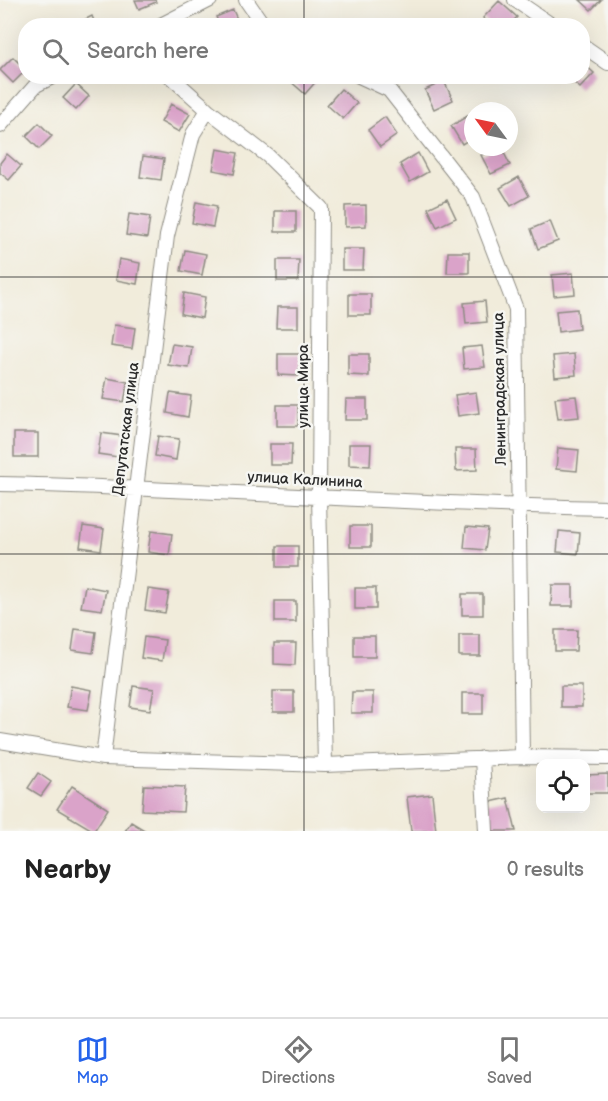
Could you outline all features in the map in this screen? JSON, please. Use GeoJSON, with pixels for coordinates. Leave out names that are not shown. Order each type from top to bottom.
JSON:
{"type":"FeatureCollection","features":[{"type":"Feature","properties":{"kind":"street"},"geometry":{"type":"LineString","coordinates":[[175,18],[210,0]]}},
{"type":"Feature","properties":{"kind":"street"},"geometry":{"type":"LineString","coordinates":[[246,0],[258,18]]}},
{"type":"Feature","properties":{"kind":"street"},"geometry":{"type":"LineString","coordinates":[[515,0],[541,18]]}},
{"type":"Feature","properties":{"kind":"street"},"geometry":{"type":"LineString","coordinates":[[590,51],[608,63]]}},
{"type":"Feature","properties":{"kind":"street"},"geometry":{"type":"LineString","coordinates":[[0,126],[38,84]]}},
{"type":"Feature","properties":{"kind":"street","name":"улица Мира"},"geometry":{"type":"LineString","coordinates":[[179,84],[208,110],[268,156],[321,208],[319,497],[325,765]]}},
{"type":"Feature","properties":{"kind":"street","name":"Ленинградская улица"},"geometry":{"type":"LineString","coordinates":[[376,84],[389,90],[473,197],[516,309],[522,757]]}},
{"type":"Feature","properties":{"kind":"street","name":"Депутатская улица"},"geometry":{"type":"LineString","coordinates":[[103,759],[167,236],[194,134],[208,110]]}},
{"type":"Feature","properties":{"kind":"street","name":"улица Калинина"},"geometry":{"type":"LineString","coordinates":[[0,484],[135,487],[519,507],[608,508]]}},
{"type":"Feature","properties":{"kind":"street"},"geometry":{"type":"LineString","coordinates":[[0,741],[103,759],[325,765],[522,757],[608,758]]}},
{"type":"Feature","properties":{"kind":"street"},"geometry":{"type":"LineString","coordinates":[[482,758],[486,831]]}},
{"type":"Feature","properties":{"kind":"building"},"geometry":{"type":"Polygon","coordinates":[[[135,0],[155,0],[156,2],[139,9],[135,0]]]}},
{"type":"Feature","properties":{"kind":"building"},"geometry":{"type":"Polygon","coordinates":[[[580,0],[601,0],[591,10],[580,0]]]}},
{"type":"Feature","properties":{"kind":"building"},"geometry":{"type":"Polygon","coordinates":[[[499,1],[517,17],[516,18],[483,18],[499,1]]]}},
{"type":"Feature","properties":{"kind":"building"},"geometry":{"type":"Polygon","coordinates":[[[233,10],[236,18],[216,18],[233,10]]]}},
{"type":"Feature","properties":{"kind":"building"},"geometry":{"type":"Polygon","coordinates":[[[13,57],[18,62],[18,78],[13,83],[0,70],[13,57]]]}},
{"type":"Feature","properties":{"kind":"building"},"geometry":{"type":"Polygon","coordinates":[[[76,84],[89,96],[76,110],[63,98],[76,84]]]}},
{"type":"Feature","properties":{"kind":"building"},"geometry":{"type":"Polygon","coordinates":[[[294,84],[314,84],[305,94],[294,84]]]}},
{"type":"Feature","properties":{"kind":"building"},"geometry":{"type":"Polygon","coordinates":[[[438,84],[445,84],[453,100],[434,109],[425,90],[438,84]]]}},
{"type":"Feature","properties":{"kind":"building"},"geometry":{"type":"Polygon","coordinates":[[[341,89],[357,103],[343,119],[327,105],[341,89]]]}},
{"type":"Feature","properties":{"kind":"building"},"geometry":{"type":"Polygon","coordinates":[[[171,104],[190,114],[179,132],[161,122],[171,104]]]}},
{"type":"Feature","properties":{"kind":"building"},"geometry":{"type":"Polygon","coordinates":[[[385,117],[397,135],[380,147],[368,130],[385,117]]]}},
{"type":"Feature","properties":{"kind":"building"},"geometry":{"type":"Polygon","coordinates":[[[464,118],[464,143],[462,144],[451,126],[464,118]]]}},
{"type":"Feature","properties":{"kind":"building"},"geometry":{"type":"Polygon","coordinates":[[[39,123],[52,136],[39,149],[26,136],[39,123]]]}},
{"type":"Feature","properties":{"kind":"building"},"geometry":{"type":"Polygon","coordinates":[[[217,149],[238,153],[234,174],[213,170],[217,149]]]}},
{"type":"Feature","properties":{"kind":"building"},"geometry":{"type":"Polygon","coordinates":[[[418,153],[428,172],[410,182],[400,164],[418,153]]]}},
{"type":"Feature","properties":{"kind":"building"},"geometry":{"type":"Polygon","coordinates":[[[7,154],[21,166],[9,180],[0,173],[0,163],[7,154]]]}},
{"type":"Feature","properties":{"kind":"building"},"geometry":{"type":"Polygon","coordinates":[[[143,156],[164,159],[161,180],[140,177],[143,156]]]}},
{"type":"Feature","properties":{"kind":"building"},"geometry":{"type":"Polygon","coordinates":[[[482,156],[506,156],[510,165],[491,174],[482,156]]]}},
{"type":"Feature","properties":{"kind":"building"},"geometry":{"type":"Polygon","coordinates":[[[519,177],[529,196],[511,206],[500,188],[519,177]]]}},
{"type":"Feature","properties":{"kind":"building"},"geometry":{"type":"Polygon","coordinates":[[[447,199],[456,218],[437,227],[428,208],[447,199]]]}},
{"type":"Feature","properties":{"kind":"building"},"geometry":{"type":"Polygon","coordinates":[[[196,202],[217,206],[213,227],[192,223],[196,202]]]}},
{"type":"Feature","properties":{"kind":"building"},"geometry":{"type":"Polygon","coordinates":[[[366,205],[366,226],[345,227],[345,206],[366,205]]]}},
{"type":"Feature","properties":{"kind":"building"},"geometry":{"type":"Polygon","coordinates":[[[275,211],[296,211],[296,232],[275,232],[275,211]]]}},
{"type":"Feature","properties":{"kind":"building"},"geometry":{"type":"Polygon","coordinates":[[[129,214],[150,217],[147,238],[126,235],[129,214]]]}},
{"type":"Feature","properties":{"kind":"building"},"geometry":{"type":"Polygon","coordinates":[[[550,221],[558,241],[538,249],[531,229],[550,221]]]}},
{"type":"Feature","properties":{"kind":"building"},"geometry":{"type":"Polygon","coordinates":[[[342,249],[364,249],[363,270],[342,270],[342,249]]]}},
{"type":"Feature","properties":{"kind":"building"},"geometry":{"type":"Polygon","coordinates":[[[185,250],[206,254],[202,275],[181,271],[185,250]]]}},
{"type":"Feature","properties":{"kind":"building"},"geometry":{"type":"Polygon","coordinates":[[[448,252],[469,252],[469,273],[447,273],[448,252]]]}},
{"type":"Feature","properties":{"kind":"building"},"geometry":{"type":"Polygon","coordinates":[[[119,259],[140,263],[137,284],[116,280],[119,259]]]}},
{"type":"Feature","properties":{"kind":"building"},"geometry":{"type":"Polygon","coordinates":[[[277,260],[299,260],[298,281],[277,281],[277,260]]]}},
{"type":"Feature","properties":{"kind":"building"},"geometry":{"type":"Polygon","coordinates":[[[573,273],[575,294],[554,296],[552,275],[573,273]]]}},
{"type":"Feature","properties":{"kind":"building"},"geometry":{"type":"Polygon","coordinates":[[[184,293],[205,297],[202,318],[181,314],[184,293]]]}},
{"type":"Feature","properties":{"kind":"building"},"geometry":{"type":"Polygon","coordinates":[[[349,294],[371,294],[371,315],[349,315],[349,294]]]}},
{"type":"Feature","properties":{"kind":"building"},"geometry":{"type":"Polygon","coordinates":[[[485,301],[487,322],[466,324],[464,303],[485,301]]]}},
{"type":"Feature","properties":{"kind":"building"},"geometry":{"type":"Polygon","coordinates":[[[277,307],[298,307],[298,328],[276,328],[277,307]]]}},
{"type":"Feature","properties":{"kind":"building"},"geometry":{"type":"Polygon","coordinates":[[[577,309],[579,329],[558,332],[556,311],[577,309]]]}},
{"type":"Feature","properties":{"kind":"building"},"geometry":{"type":"Polygon","coordinates":[[[114,325],[135,328],[132,349],[111,346],[114,325]]]}},
{"type":"Feature","properties":{"kind":"building"},"geometry":{"type":"Polygon","coordinates":[[[172,344],[192,347],[189,368],[168,365],[172,344]]]}},
{"type":"Feature","properties":{"kind":"building"},"geometry":{"type":"Polygon","coordinates":[[[482,346],[485,367],[464,369],[462,348],[482,346]]]}},
{"type":"Feature","properties":{"kind":"building"},"geometry":{"type":"Polygon","coordinates":[[[278,354],[300,354],[299,376],[278,375],[278,354]]]}},
{"type":"Feature","properties":{"kind":"building"},"geometry":{"type":"Polygon","coordinates":[[[348,354],[369,354],[369,376],[348,375],[348,354]]]}},
{"type":"Feature","properties":{"kind":"building"},"geometry":{"type":"Polygon","coordinates":[[[574,354],[576,375],[555,377],[553,356],[574,354]]]}},
{"type":"Feature","properties":{"kind":"building"},"geometry":{"type":"Polygon","coordinates":[[[107,378],[128,382],[124,402],[103,399],[107,378]]]}},
{"type":"Feature","properties":{"kind":"building"},"geometry":{"type":"Polygon","coordinates":[[[476,392],[479,413],[458,416],[455,395],[476,392]]]}},
{"type":"Feature","properties":{"kind":"building"},"geometry":{"type":"Polygon","coordinates":[[[170,393],[191,396],[188,417],[167,413],[170,393]]]}},
{"type":"Feature","properties":{"kind":"building"},"geometry":{"type":"Polygon","coordinates":[[[576,396],[579,417],[558,419],[555,398],[576,396]]]}},
{"type":"Feature","properties":{"kind":"building"},"geometry":{"type":"Polygon","coordinates":[[[346,399],[367,399],[367,420],[345,420],[346,399]]]}},
{"type":"Feature","properties":{"kind":"building"},"geometry":{"type":"Polygon","coordinates":[[[277,405],[298,405],[298,426],[277,426],[277,405]]]}},
{"type":"Feature","properties":{"kind":"building"},"geometry":{"type":"Polygon","coordinates":[[[14,433],[38,433],[38,457],[14,457],[14,433]]]}},
{"type":"Feature","properties":{"kind":"building"},"geometry":{"type":"Polygon","coordinates":[[[101,433],[122,436],[118,457],[98,454],[101,433]]]}},
{"type":"Feature","properties":{"kind":"building"},"geometry":{"type":"Polygon","coordinates":[[[158,436],[179,439],[176,460],[155,456],[158,436]]]}},
{"type":"Feature","properties":{"kind":"building"},"geometry":{"type":"Polygon","coordinates":[[[270,444],[292,444],[291,465],[270,465],[270,444]]]}},
{"type":"Feature","properties":{"kind":"building"},"geometry":{"type":"Polygon","coordinates":[[[349,444],[371,444],[370,466],[349,465],[349,444]]]}},
{"type":"Feature","properties":{"kind":"building"},"geometry":{"type":"Polygon","coordinates":[[[558,448],[579,450],[577,471],[556,469],[558,448]]]}},
{"type":"Feature","properties":{"kind":"building"},"geometry":{"type":"Polygon","coordinates":[[[455,449],[476,449],[477,470],[456,471],[455,449]]]}},
{"type":"Feature","properties":{"kind":"building"},"geometry":{"type":"Polygon","coordinates":[[[83,526],[104,529],[101,550],[80,547],[83,526]]]}},
{"type":"Feature","properties":{"kind":"building"},"geometry":{"type":"Polygon","coordinates":[[[350,526],[371,526],[371,547],[350,547],[350,526]]]}},
{"type":"Feature","properties":{"kind":"building"},"geometry":{"type":"Polygon","coordinates":[[[466,527],[488,529],[485,550],[464,548],[466,527]]]}},
{"type":"Feature","properties":{"kind":"building"},"geometry":{"type":"Polygon","coordinates":[[[151,531],[172,534],[169,555],[148,552],[151,531]]]}},
{"type":"Feature","properties":{"kind":"building"},"geometry":{"type":"Polygon","coordinates":[[[559,531],[580,533],[578,554],[557,552],[559,531]]]}},
{"type":"Feature","properties":{"kind":"building"},"geometry":{"type":"Polygon","coordinates":[[[277,546],[298,546],[298,567],[277,567],[277,546]]]}},
{"type":"Feature","properties":{"kind":"building"},"geometry":{"type":"Polygon","coordinates":[[[552,585],[573,585],[573,606],[551,606],[552,585]]]}},
{"type":"Feature","properties":{"kind":"building"},"geometry":{"type":"Polygon","coordinates":[[[85,586],[106,590],[102,610],[81,607],[85,586]]]}},
{"type":"Feature","properties":{"kind":"building"},"geometry":{"type":"Polygon","coordinates":[[[355,588],[376,588],[376,609],[355,609],[355,588]]]}},
{"type":"Feature","properties":{"kind":"building"},"geometry":{"type":"Polygon","coordinates":[[[148,589],[169,592],[165,613],[145,610],[148,589]]]}},
{"type":"Feature","properties":{"kind":"building"},"geometry":{"type":"Polygon","coordinates":[[[462,594],[483,594],[483,615],[462,615],[462,594]]]}},
{"type":"Feature","properties":{"kind":"building"},"geometry":{"type":"Polygon","coordinates":[[[275,601],[296,601],[296,622],[275,622],[275,601]]]}},
{"type":"Feature","properties":{"kind":"building"},"geometry":{"type":"Polygon","coordinates":[[[75,629],[96,632],[93,653],[72,650],[75,629]]]}},
{"type":"Feature","properties":{"kind":"building"},"geometry":{"type":"Polygon","coordinates":[[[555,630],[577,630],[576,651],[555,651],[555,630]]]}},
{"type":"Feature","properties":{"kind":"building"},"geometry":{"type":"Polygon","coordinates":[[[459,635],[480,635],[480,656],[459,656],[459,635]]]}},
{"type":"Feature","properties":{"kind":"building"},"geometry":{"type":"Polygon","coordinates":[[[354,636],[375,636],[375,657],[354,657],[354,636]]]}},
{"type":"Feature","properties":{"kind":"building"},"geometry":{"type":"Polygon","coordinates":[[[144,637],[165,640],[162,661],[141,658],[144,637]]]}},
{"type":"Feature","properties":{"kind":"building"},"geometry":{"type":"Polygon","coordinates":[[[274,643],[296,643],[295,665],[274,664],[274,643]]]}},
{"type":"Feature","properties":{"kind":"building"},"geometry":{"type":"Polygon","coordinates":[[[71,686],[92,690],[88,710],[67,707],[71,686]]]}},
{"type":"Feature","properties":{"kind":"building"},"geometry":{"type":"Polygon","coordinates":[[[133,686],[154,689],[150,710],[130,707],[133,686]]]}},
{"type":"Feature","properties":{"kind":"building"},"geometry":{"type":"Polygon","coordinates":[[[561,686],[582,686],[582,707],[561,707],[561,686]]]}},
{"type":"Feature","properties":{"kind":"building"},"geometry":{"type":"Polygon","coordinates":[[[273,691],[294,691],[294,712],[273,712],[273,691]]]}},
{"type":"Feature","properties":{"kind":"building"},"geometry":{"type":"Polygon","coordinates":[[[352,692],[373,692],[373,713],[351,713],[352,692]]]}},
{"type":"Feature","properties":{"kind":"building"},"geometry":{"type":"Polygon","coordinates":[[[462,693],[483,693],[483,714],[462,714],[462,693]]]}},
{"type":"Feature","properties":{"kind":"building"},"geometry":{"type":"Polygon","coordinates":[[[38,773],[51,782],[41,796],[28,788],[38,773]]]}},
{"type":"Feature","properties":{"kind":"building"},"geometry":{"type":"Polygon","coordinates":[[[608,774],[608,793],[590,793],[590,775],[608,774]]]}},
{"type":"Feature","properties":{"kind":"building"},"geometry":{"type":"Polygon","coordinates":[[[144,785],[185,787],[183,812],[142,810],[144,785]]]}},
{"type":"Feature","properties":{"kind":"building"},"geometry":{"type":"Polygon","coordinates":[[[72,786],[108,809],[94,831],[57,809],[72,786]]]}},
{"type":"Feature","properties":{"kind":"building"},"geometry":{"type":"Polygon","coordinates":[[[432,794],[436,831],[411,831],[407,797],[432,794]]]}},
{"type":"Feature","properties":{"kind":"building"},"geometry":{"type":"Polygon","coordinates":[[[508,798],[516,831],[492,831],[486,803],[508,798]]]}},
{"type":"Feature","properties":{"kind":"building"},"geometry":{"type":"Polygon","coordinates":[[[131,822],[146,831],[125,831],[131,822]]]}}]}
